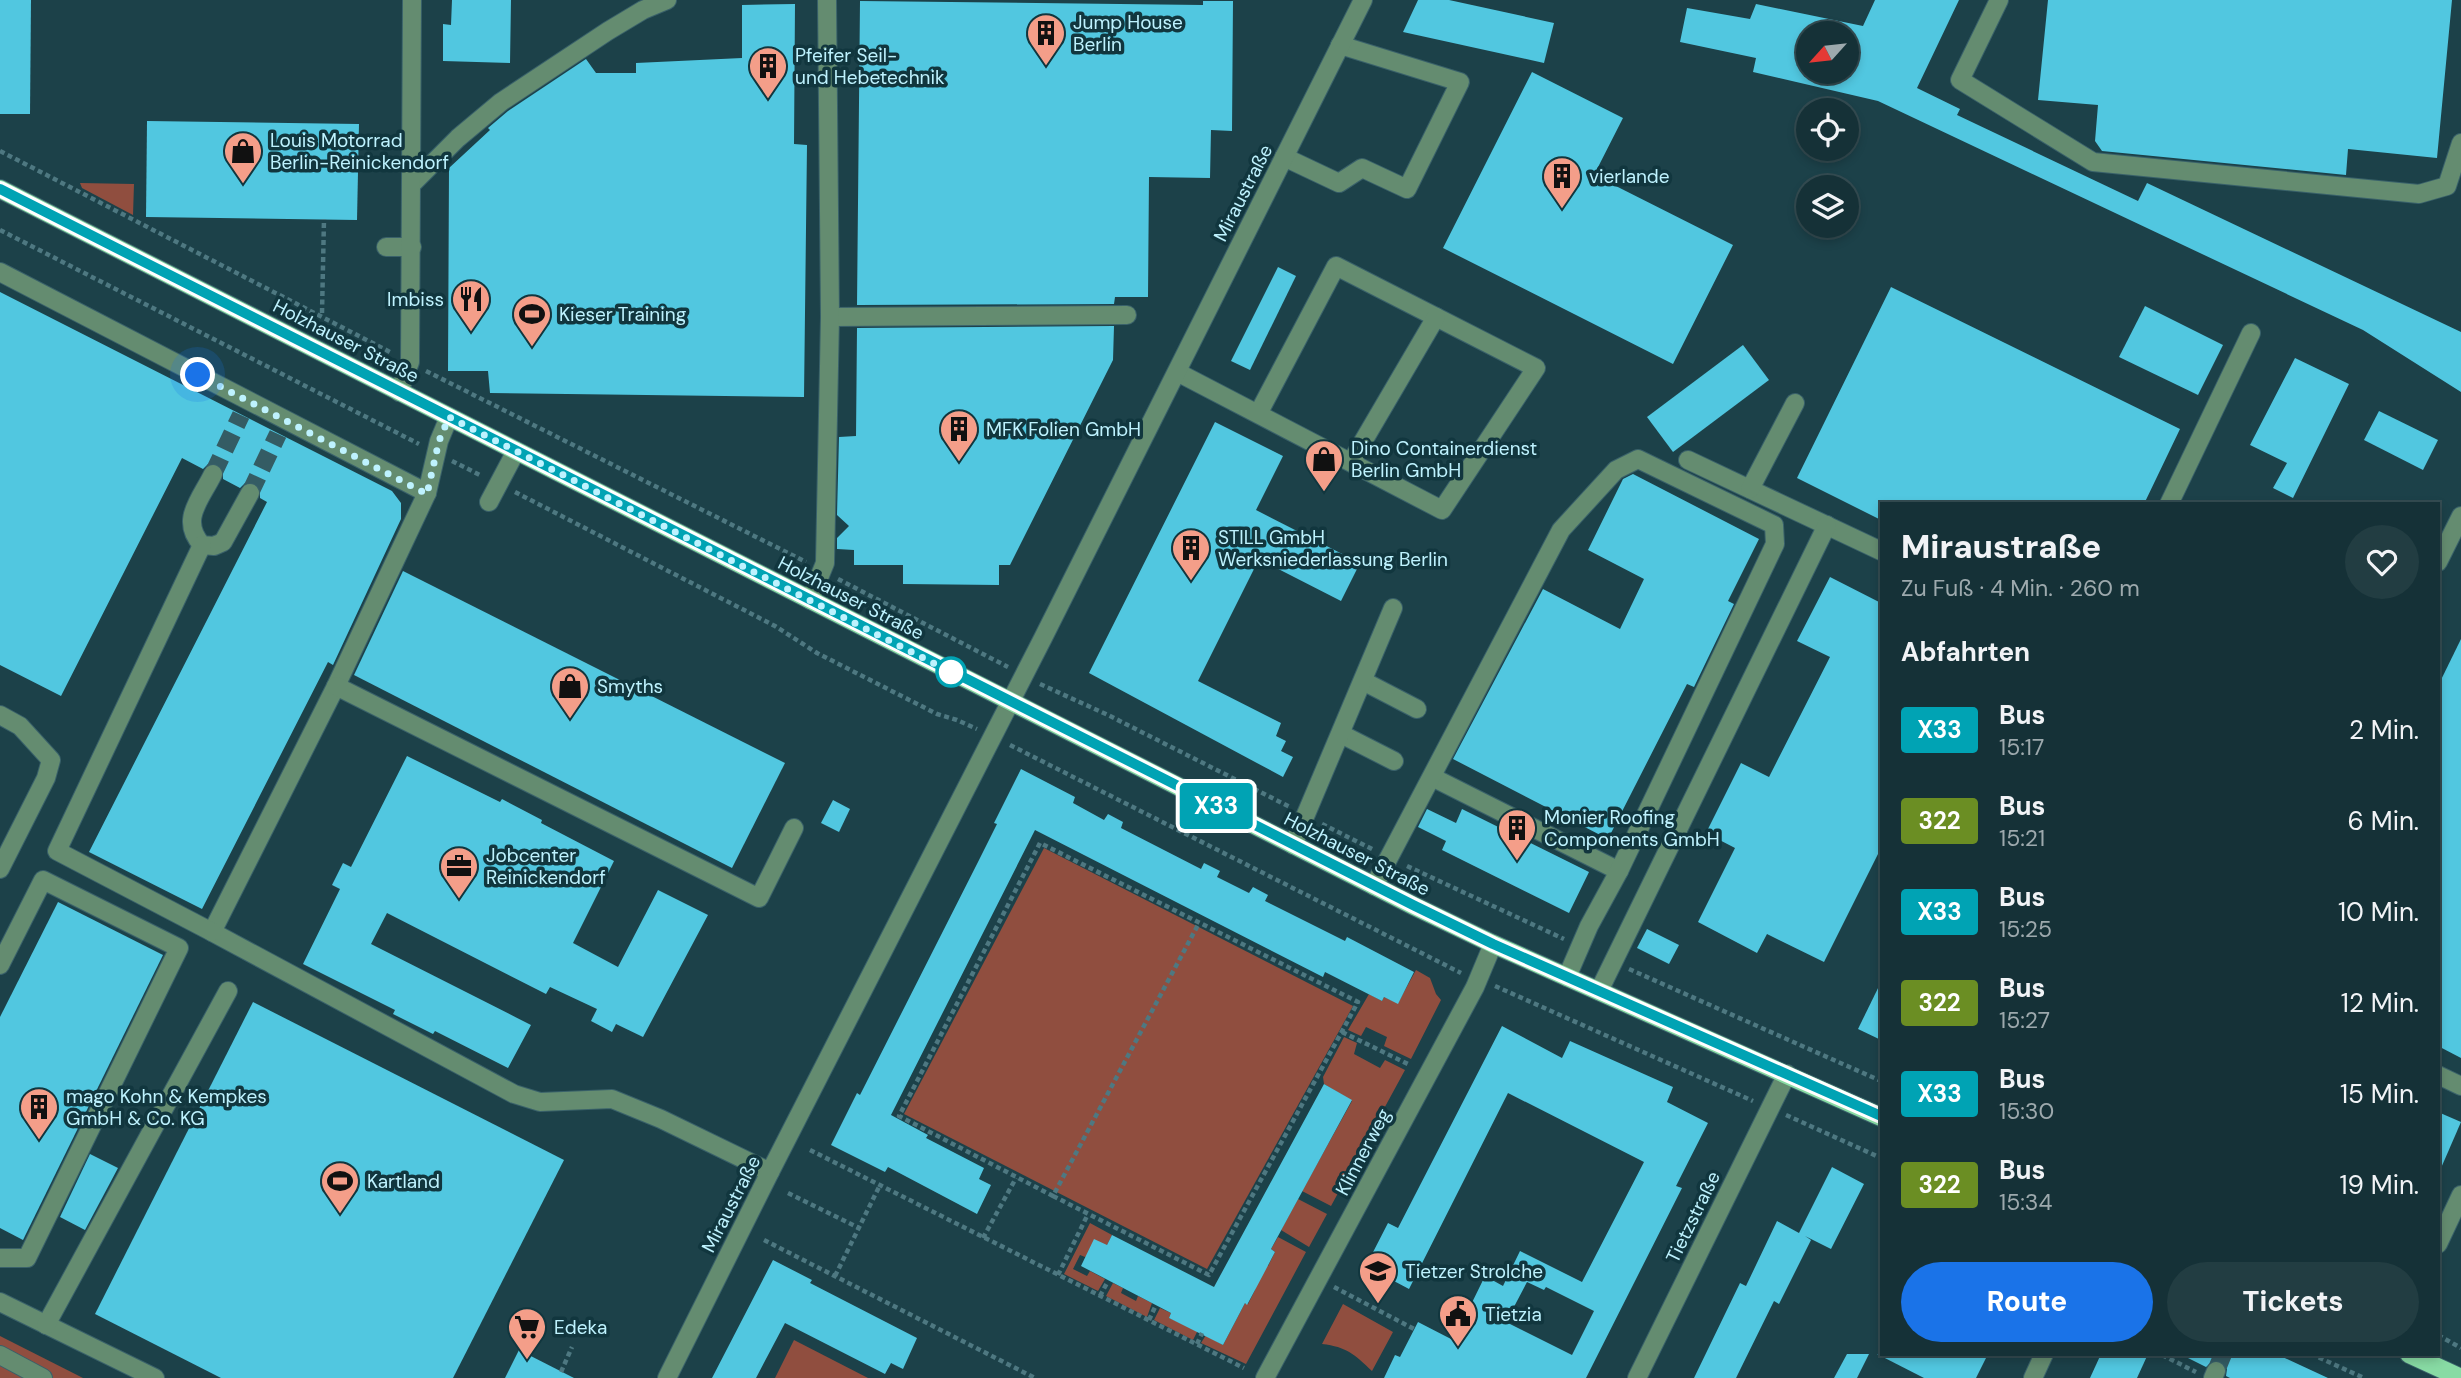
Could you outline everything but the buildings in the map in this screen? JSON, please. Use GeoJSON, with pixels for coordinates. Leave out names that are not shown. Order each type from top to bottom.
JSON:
{"type":"FeatureCollection","features":[{"type":"Feature","properties":{"kind":"main road","name":"Holzhauser Straße"},"geometry":{"type":"LineString","coordinates":[[0,189],[1374,886],[1493,944],[1880,1116]]}},
{"type":"Feature","properties":{"kind":"main road"},"geometry":{"type":"LineString","coordinates":[[2413,1356],[2461,1378]]}},
{"type":"Feature","properties":{"kind":"street"},"geometry":{"type":"LineString","coordinates":[[399,392],[410,362],[412,0]]}},
{"type":"Feature","properties":{"kind":"street"},"geometry":{"type":"LineString","coordinates":[[413,183],[458,138],[501,103],[608,31],[643,10],[667,0]]}},
{"type":"Feature","properties":{"kind":"street"},"geometry":{"type":"LineString","coordinates":[[810,600],[825,563],[830,317],[827,0]]}},
{"type":"Feature","properties":{"kind":"street","name":"Miraustraße"},"geometry":{"type":"LineString","coordinates":[[667,1378],[1363,0]]}},
{"type":"Feature","properties":{"kind":"street"},"geometry":{"type":"LineString","coordinates":[[1999,0],[1960,80],[2093,162],[2419,194],[2454,190],[2461,143]]}},
{"type":"Feature","properties":{"kind":"street"},"geometry":{"type":"LineString","coordinates":[[1284,157],[1339,183],[1362,168],[1407,189],[1460,82],[1340,45]]}},
{"type":"Feature","properties":{"kind":"street"},"geometry":{"type":"LineString","coordinates":[[386,247],[412,247]]}},
{"type":"Feature","properties":{"kind":"street"},"geometry":{"type":"LineString","coordinates":[[1177,372],[1442,510],[1536,368],[1336,266],[1258,414]]}},
{"type":"Feature","properties":{"kind":"street"},"geometry":{"type":"LineString","coordinates":[[0,272],[244,408],[427,494]]}},
{"type":"Feature","properties":{"kind":"street"},"geometry":{"type":"LineString","coordinates":[[830,317],[1126,316]]}},
{"type":"Feature","properties":{"kind":"street"},"geometry":{"type":"LineString","coordinates":[[1351,462],[1436,317]]}},
{"type":"Feature","properties":{"kind":"street"},"geometry":{"type":"LineString","coordinates":[[2170,502],[2251,333]]}},
{"type":"Feature","properties":{"kind":"street"},"geometry":{"type":"LineString","coordinates":[[1750,489],[1795,403]]}},
{"type":"Feature","properties":{"kind":"street"},"geometry":{"type":"LineString","coordinates":[[212,932],[336,686],[427,494],[439,441],[449,417]]}},
{"type":"Feature","properties":{"kind":"street"},"geometry":{"type":"LineString","coordinates":[[489,502],[516,451]]}},
{"type":"Feature","properties":{"kind":"street"},"geometry":{"type":"LineString","coordinates":[[1374,886],[1561,530],[1616,470],[1638,459],[1774,525],[1775,544],[1567,977]]}},
{"type":"Feature","properties":{"kind":"street"},"geometry":{"type":"LineString","coordinates":[[1688,460],[1880,551]]}},
{"type":"Feature","properties":{"kind":"street"},"geometry":{"type":"LineString","coordinates":[[213,474],[192,516],[191,526],[202,545],[214,546],[223,542],[250,493]]}},
{"type":"Feature","properties":{"kind":"street"},"geometry":{"type":"LineString","coordinates":[[2440,560],[2454,546],[2461,516]]}},
{"type":"Feature","properties":{"kind":"street"},"geometry":{"type":"LineString","coordinates":[[1599,990],[1828,525]]}},
{"type":"Feature","properties":{"kind":"street"},"geometry":{"type":"LineString","coordinates":[[0,965],[202,545]]}},
{"type":"Feature","properties":{"kind":"street"},"geometry":{"type":"LineString","coordinates":[[1293,845],[1393,608]]}},
{"type":"Feature","properties":{"kind":"street"},"geometry":{"type":"LineString","coordinates":[[1363,681],[1417,709]]}},
{"type":"Feature","properties":{"kind":"street"},"geometry":{"type":"LineString","coordinates":[[336,686],[759,898],[794,828]]}},
{"type":"Feature","properties":{"kind":"street"},"geometry":{"type":"LineString","coordinates":[[0,715],[19,726],[51,760],[46,778],[7,837],[0,869]]}},
{"type":"Feature","properties":{"kind":"street"},"geometry":{"type":"LineString","coordinates":[[1341,734],[1394,761]]}},
{"type":"Feature","properties":{"kind":"street"},"geometry":{"type":"LineString","coordinates":[[1432,777],[1619,871]]}},
{"type":"Feature","properties":{"kind":"street"},"geometry":{"type":"LineString","coordinates":[[57,851],[514,1094],[540,1102],[612,1099],[674,1118],[770,1172]]}},
{"type":"Feature","properties":{"kind":"street"},"geometry":{"type":"LineString","coordinates":[[0,1258],[27,1258],[179,948],[43,880]]}},
{"type":"Feature","properties":{"kind":"street","name":"Klinnerweg"},"geometry":{"type":"LineString","coordinates":[[1265,1378],[1475,987],[1493,944]]}},
{"type":"Feature","properties":{"kind":"street"},"geometry":{"type":"LineString","coordinates":[[46,1325],[228,991]]}},
{"type":"Feature","properties":{"kind":"street","name":"Tietzstraße"},"geometry":{"type":"LineString","coordinates":[[1637,1378],[1787,1074]]}},
{"type":"Feature","properties":{"kind":"street"},"geometry":{"type":"LineString","coordinates":[[2440,1076],[2461,1086]]}},
{"type":"Feature","properties":{"kind":"street"},"geometry":{"type":"LineString","coordinates":[[2440,1240],[2461,1195]]}},
{"type":"Feature","properties":{"kind":"street"},"geometry":{"type":"LineString","coordinates":[[0,1302],[155,1378]]}},
{"type":"Feature","properties":{"kind":"street"},"geometry":{"type":"LineString","coordinates":[[0,1355],[43,1378]]}},
{"type":"Feature","properties":{"kind":"street"},"geometry":{"type":"LineString","coordinates":[[2032,1378],[2043,1356]]}},
{"type":"Feature","properties":{"kind":"path"},"geometry":{"type":"LineString","coordinates":[[0,151],[989,658]]}},
{"type":"Feature","properties":{"kind":"path"},"geometry":{"type":"LineString","coordinates":[[322,313],[324,219]]}},
{"type":"Feature","properties":{"kind":"path"},"geometry":{"type":"LineString","coordinates":[[1059,693],[1097,709],[1389,858],[1581,947]]}},
{"type":"Feature","properties":{"kind":"path"},"geometry":{"type":"LineString","coordinates":[[1028,753],[1465,975]]}},
{"type":"Feature","properties":{"kind":"path"},"geometry":{"type":"LineString","coordinates":[[1040,843],[1199,923],[1358,1002],[1209,1275],[899,1116],[1040,843]]}},
{"type":"Feature","properties":{"kind":"path"},"geometry":{"type":"LineString","coordinates":[[1053,1196],[1199,923]]}},
{"type":"Feature","properties":{"kind":"path"},"geometry":{"type":"LineString","coordinates":[[1613,961],[1880,1081]]}},
{"type":"Feature","properties":{"kind":"path"},"geometry":{"type":"LineString","coordinates":[[1493,985],[1754,1101]]}},
{"type":"Feature","properties":{"kind":"path"},"geometry":{"type":"LineString","coordinates":[[1342,1032],[1410,1065]]}},
{"type":"Feature","properties":{"kind":"path"},"geometry":{"type":"LineString","coordinates":[[1788,1116],[1880,1158]]}},
{"type":"Feature","properties":{"kind":"path"},"geometry":{"type":"LineString","coordinates":[[810,1150],[1244,1368]]}},
{"type":"Feature","properties":{"kind":"path"},"geometry":{"type":"LineString","coordinates":[[983,1238],[1016,1178]]}},
{"type":"Feature","properties":{"kind":"path"},"geometry":{"type":"LineString","coordinates":[[835,1276],[880,1185]]}},
{"type":"Feature","properties":{"kind":"path"},"geometry":{"type":"LineString","coordinates":[[788,1193],[859,1228]]}},
{"type":"Feature","properties":{"kind":"path"},"geometry":{"type":"LineString","coordinates":[[1058,1275],[1088,1214]]}},
{"type":"Feature","properties":{"kind":"path"},"geometry":{"type":"LineString","coordinates":[[764,1240],[1035,1378]]}},
{"type":"Feature","properties":{"kind":"path"},"geometry":{"type":"LineString","coordinates":[[1100,1296],[1108,1281]]}},
{"type":"Feature","properties":{"kind":"path"},"geometry":{"type":"LineString","coordinates":[[1333,1287],[1415,1328]]}},
{"type":"Feature","properties":{"kind":"path"},"geometry":{"type":"LineString","coordinates":[[1149,1320],[1156,1306]]}},
{"type":"Feature","properties":{"kind":"path"},"geometry":{"type":"LineString","coordinates":[[1196,1344],[1202,1332]]}},
{"type":"Feature","properties":{"kind":"path"},"geometry":{"type":"LineString","coordinates":[[2440,1336],[2461,1348]]}},
{"type":"Feature","properties":{"kind":"path"},"geometry":{"type":"LineString","coordinates":[[561,1372],[572,1347]]}},
{"type":"Feature","properties":{"kind":"path"},"geometry":{"type":"LineString","coordinates":[[2164,1356],[2208,1374]]}},
{"type":"Feature","properties":{"kind":"path"},"geometry":{"type":"LineString","coordinates":[[2315,1356],[2364,1378]]}},
{"type":"Feature","properties":{"kind":"shaded area"},"geometry":{"type":"Polygon","coordinates":[[[80,183],[134,184],[133,215],[82,188],[80,183]]]}},
{"type":"Feature","properties":{"kind":"shaded area"},"geometry":{"type":"Polygon","coordinates":[[[1044,848],[1353,1006],[1207,1269],[904,1114],[1044,848]]]}},
{"type":"Feature","properties":{"kind":"shaded area"},"geometry":{"type":"Polygon","coordinates":[[[1416,970],[1430,978],[1441,1000],[1411,1059],[1384,1046],[1387,1037],[1366,1027],[1361,1036],[1348,1030],[1369,994],[1382,1001],[1384,997],[1398,1003],[1416,970]]]}},
{"type":"Feature","properties":{"kind":"shaded area"},"geometry":{"type":"Polygon","coordinates":[[[1344,1037],[1357,1043],[1354,1054],[1380,1068],[1385,1060],[1405,1070],[1331,1206],[1302,1191],[1352,1101],[1324,1084],[1323,1077],[1344,1037]]]}},
{"type":"Feature","properties":{"kind":"shaded area"},"geometry":{"type":"Polygon","coordinates":[[[1298,1199],[1327,1214],[1309,1247],[1281,1230],[1298,1199]]]}},
{"type":"Feature","properties":{"kind":"shaded area"},"geometry":{"type":"Polygon","coordinates":[[[1090,1223],[1112,1235],[1107,1245],[1085,1257],[1080,1255],[1073,1269],[1087,1276],[1090,1271],[1105,1279],[1098,1291],[1064,1274],[1090,1223]]]}},
{"type":"Feature","properties":{"kind":"shaded area"},"geometry":{"type":"Polygon","coordinates":[[[1278,1237],[1306,1252],[1246,1364],[1201,1343],[1206,1335],[1223,1345],[1245,1303],[1248,1304],[1255,1290],[1262,1264],[1268,1266],[1275,1252],[1271,1249],[1278,1237]]]}},
{"type":"Feature","properties":{"kind":"shaded area"},"geometry":{"type":"Polygon","coordinates":[[[1113,1283],[1123,1288],[1121,1293],[1136,1301],[1138,1296],[1152,1303],[1147,1317],[1106,1296],[1113,1283]]]}},
{"type":"Feature","properties":{"kind":"shaded area"},"geometry":{"type":"Polygon","coordinates":[[[1343,1304],[1393,1332],[1372,1371],[1350,1352],[1322,1344],[1343,1304]]]}},
{"type":"Feature","properties":{"kind":"shaded area"},"geometry":{"type":"Polygon","coordinates":[[[1160,1308],[1171,1313],[1169,1318],[1198,1330],[1193,1340],[1154,1320],[1160,1308]]]}},
{"type":"Feature","properties":{"kind":"shaded area"},"geometry":{"type":"Polygon","coordinates":[[[0,1336],[83,1378],[0,1378],[0,1336]]]}},
{"type":"Feature","properties":{"kind":"shaded area"},"geometry":{"type":"Polygon","coordinates":[[[794,1340],[868,1378],[775,1378],[794,1340]]]}},
{"type":"Feature","properties":{"kind":"tunnel"},"geometry":{"type":"LineString","coordinates":[[213,474],[241,415]]}},
{"type":"Feature","properties":{"kind":"tunnel"},"geometry":{"type":"LineString","coordinates":[[250,493],[278,434]]}},
{"type":"Feature","properties":{"kind":"tunnel"},"geometry":{"type":"LineString","coordinates":[[2216,1371],[2222,1356]]}},
{"type":"Feature","properties":{"kind":"bus line","name":"X33"},"geometry":{"type":"LineString","coordinates":[[0,189],[1415,906],[1493,944],[1880,1116]]}},
{"type":"Feature","properties":{"kind":"place","name":"Jump House Berlin"},"geometry":{"type":"Point","coordinates":[1046,67]}},
{"type":"Feature","properties":{"kind":"place","name":"Pfeifer Seil- und Hebetechnik"},"geometry":{"type":"Point","coordinates":[768,100]}},
{"type":"Feature","properties":{"kind":"place","name":"Louis Motorrad Berlin-Reinickendorf"},"geometry":{"type":"Point","coordinates":[243,185]}},
{"type":"Feature","properties":{"kind":"place","name":"vierlande"},"geometry":{"type":"Point","coordinates":[1562,210]}},
{"type":"Feature","properties":{"kind":"place","name":"Imbiss"},"geometry":{"type":"Point","coordinates":[471,333]}},
{"type":"Feature","properties":{"kind":"place","name":"Kieser Training"},"geometry":{"type":"Point","coordinates":[532,348]}},
{"type":"Feature","properties":{"kind":"place","name":"MFK Folien GmbH"},"geometry":{"type":"Point","coordinates":[959,463]}},
{"type":"Feature","properties":{"kind":"place","name":"Dino Containerdienst Berlin GmbH"},"geometry":{"type":"Point","coordinates":[1324,493]}},
{"type":"Feature","properties":{"kind":"place","name":"STILL GmbH Werksniederlassung Berlin"},"geometry":{"type":"Point","coordinates":[1191,582]}},
{"type":"Feature","properties":{"kind":"place","name":"Smyths"},"geometry":{"type":"Point","coordinates":[570,720]}},
{"type":"Feature","properties":{"kind":"place","name":"Monier Roofing Components GmbH"},"geometry":{"type":"Point","coordinates":[1517,862]}},
{"type":"Feature","properties":{"kind":"place","name":"Jobcenter Reinickendorf"},"geometry":{"type":"Point","coordinates":[459,900]}},
{"type":"Feature","properties":{"kind":"place","name":"mago Kohn & Kempkes GmbH & Co. KG"},"geometry":{"type":"Point","coordinates":[39,1141]}},
{"type":"Feature","properties":{"kind":"place","name":"Kartland"},"geometry":{"type":"Point","coordinates":[340,1215]}},
{"type":"Feature","properties":{"kind":"place","name":"Tietzer Strolche"},"geometry":{"type":"Point","coordinates":[1378,1305]}},
{"type":"Feature","properties":{"kind":"place","name":"Tietzia"},"geometry":{"type":"Point","coordinates":[1458,1348]}},
{"type":"Feature","properties":{"kind":"place","name":"Edeka"},"geometry":{"type":"Point","coordinates":[527,1361]}},
{"type":"Feature","properties":{"kind":"route"},"geometry":{"type":"LineString","coordinates":[[198,375],[427,494],[439,441],[449,417],[951,672]]}}]}
